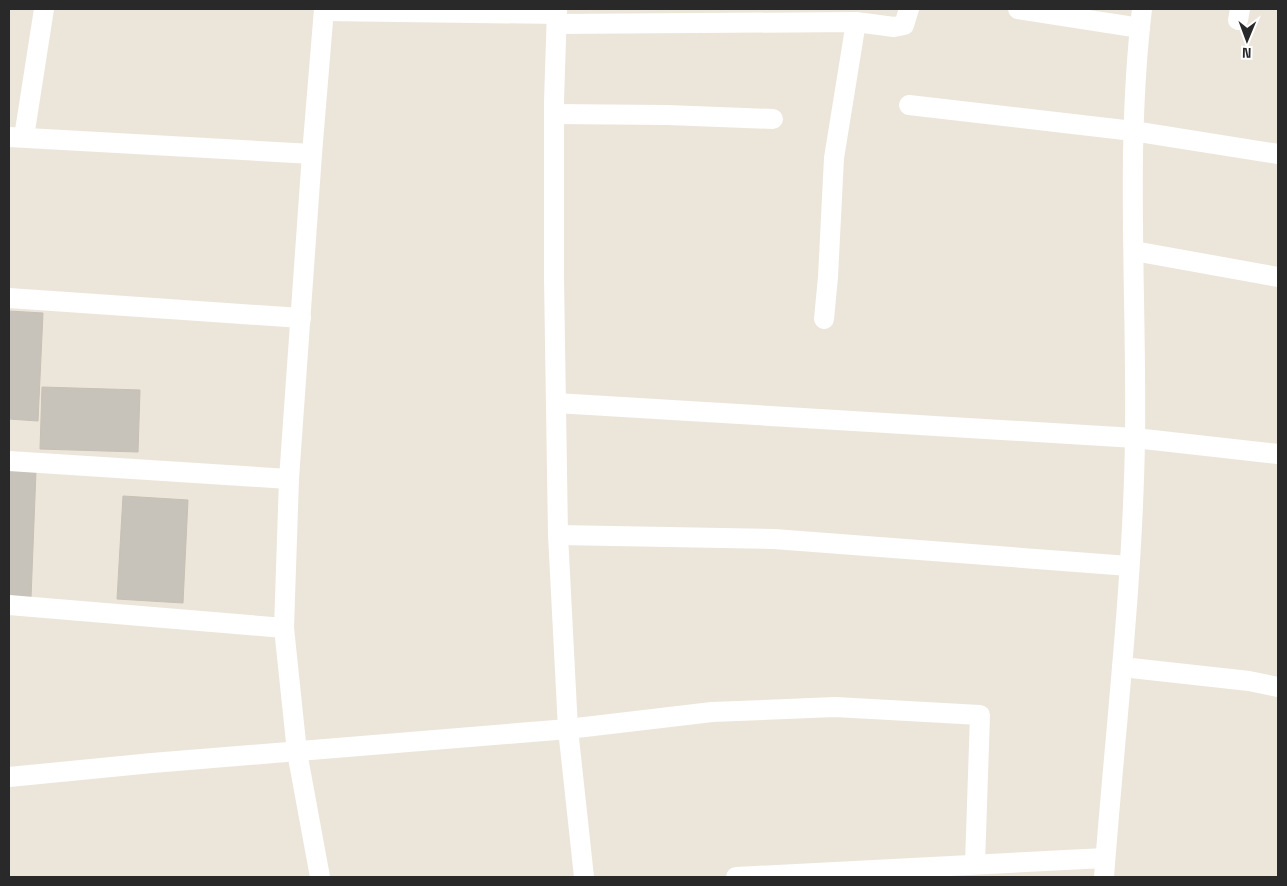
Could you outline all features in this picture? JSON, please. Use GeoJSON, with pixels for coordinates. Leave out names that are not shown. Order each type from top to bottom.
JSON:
{"type":"FeatureCollection","features":[{"type":"Feature","properties":{"kind":"street"},"geometry":{"type":"LineString","coordinates":[[44,9],[16,137],[312,154]]}},
{"type":"Feature","properties":{"kind":"street"},"geometry":{"type":"LineString","coordinates":[[320,877],[297,752],[284,628],[290,479],[312,154],[324,10],[856,22],[894,27],[904,25],[909,9]]}},
{"type":"Feature","properties":{"kind":"street"},"geometry":{"type":"LineString","coordinates":[[736,877],[975,864],[1105,868],[1122,667],[1135,438],[1133,130],[1141,18],[1018,9]]}},
{"type":"Feature","properties":{"kind":"street"},"geometry":{"type":"LineString","coordinates":[[557,15],[554,114],[558,534],[568,729],[584,877]]}},
{"type":"Feature","properties":{"kind":"street"},"geometry":{"type":"LineString","coordinates":[[824,320],[834,158],[856,22]]}},
{"type":"Feature","properties":{"kind":"street"},"geometry":{"type":"LineString","coordinates":[[909,105],[1133,130],[1278,154]]}},
{"type":"Feature","properties":{"kind":"street"},"geometry":{"type":"LineString","coordinates":[[554,114],[667,115],[773,119]]}},
{"type":"Feature","properties":{"kind":"street"},"geometry":{"type":"LineString","coordinates":[[1134,251],[1278,277]]}},
{"type":"Feature","properties":{"kind":"street"},"geometry":{"type":"LineString","coordinates":[[9,298],[301,318]]}},
{"type":"Feature","properties":{"kind":"street"},"geometry":{"type":"LineString","coordinates":[[556,403],[1135,438],[1278,454]]}},
{"type":"Feature","properties":{"kind":"street"},"geometry":{"type":"LineString","coordinates":[[9,461],[290,479]]}},
{"type":"Feature","properties":{"kind":"street"},"geometry":{"type":"LineString","coordinates":[[558,534],[774,539],[1129,566]]}},
{"type":"Feature","properties":{"kind":"street"},"geometry":{"type":"LineString","coordinates":[[9,605],[284,628]]}},
{"type":"Feature","properties":{"kind":"street"},"geometry":{"type":"LineString","coordinates":[[1122,667],[1249,681],[1278,687]]}},
{"type":"Feature","properties":{"kind":"street"},"geometry":{"type":"LineString","coordinates":[[9,777],[152,763],[568,729],[712,712],[835,708],[980,715],[975,864]]}},
{"type":"Feature","properties":{"kind":"building"},"geometry":{"type":"Polygon","coordinates":[[[9,311],[43,313],[38,421],[9,419],[9,311]]]}},
{"type":"Feature","properties":{"kind":"building"},"geometry":{"type":"Polygon","coordinates":[[[42,387],[140,390],[138,452],[40,449],[42,387]]]}},
{"type":"Feature","properties":{"kind":"building"},"geometry":{"type":"Polygon","coordinates":[[[9,470],[36,471],[31,598],[9,597],[9,470]]]}},
{"type":"Feature","properties":{"kind":"building"},"geometry":{"type":"Polygon","coordinates":[[[123,496],[188,500],[183,603],[117,599],[123,496]]]}}]}
